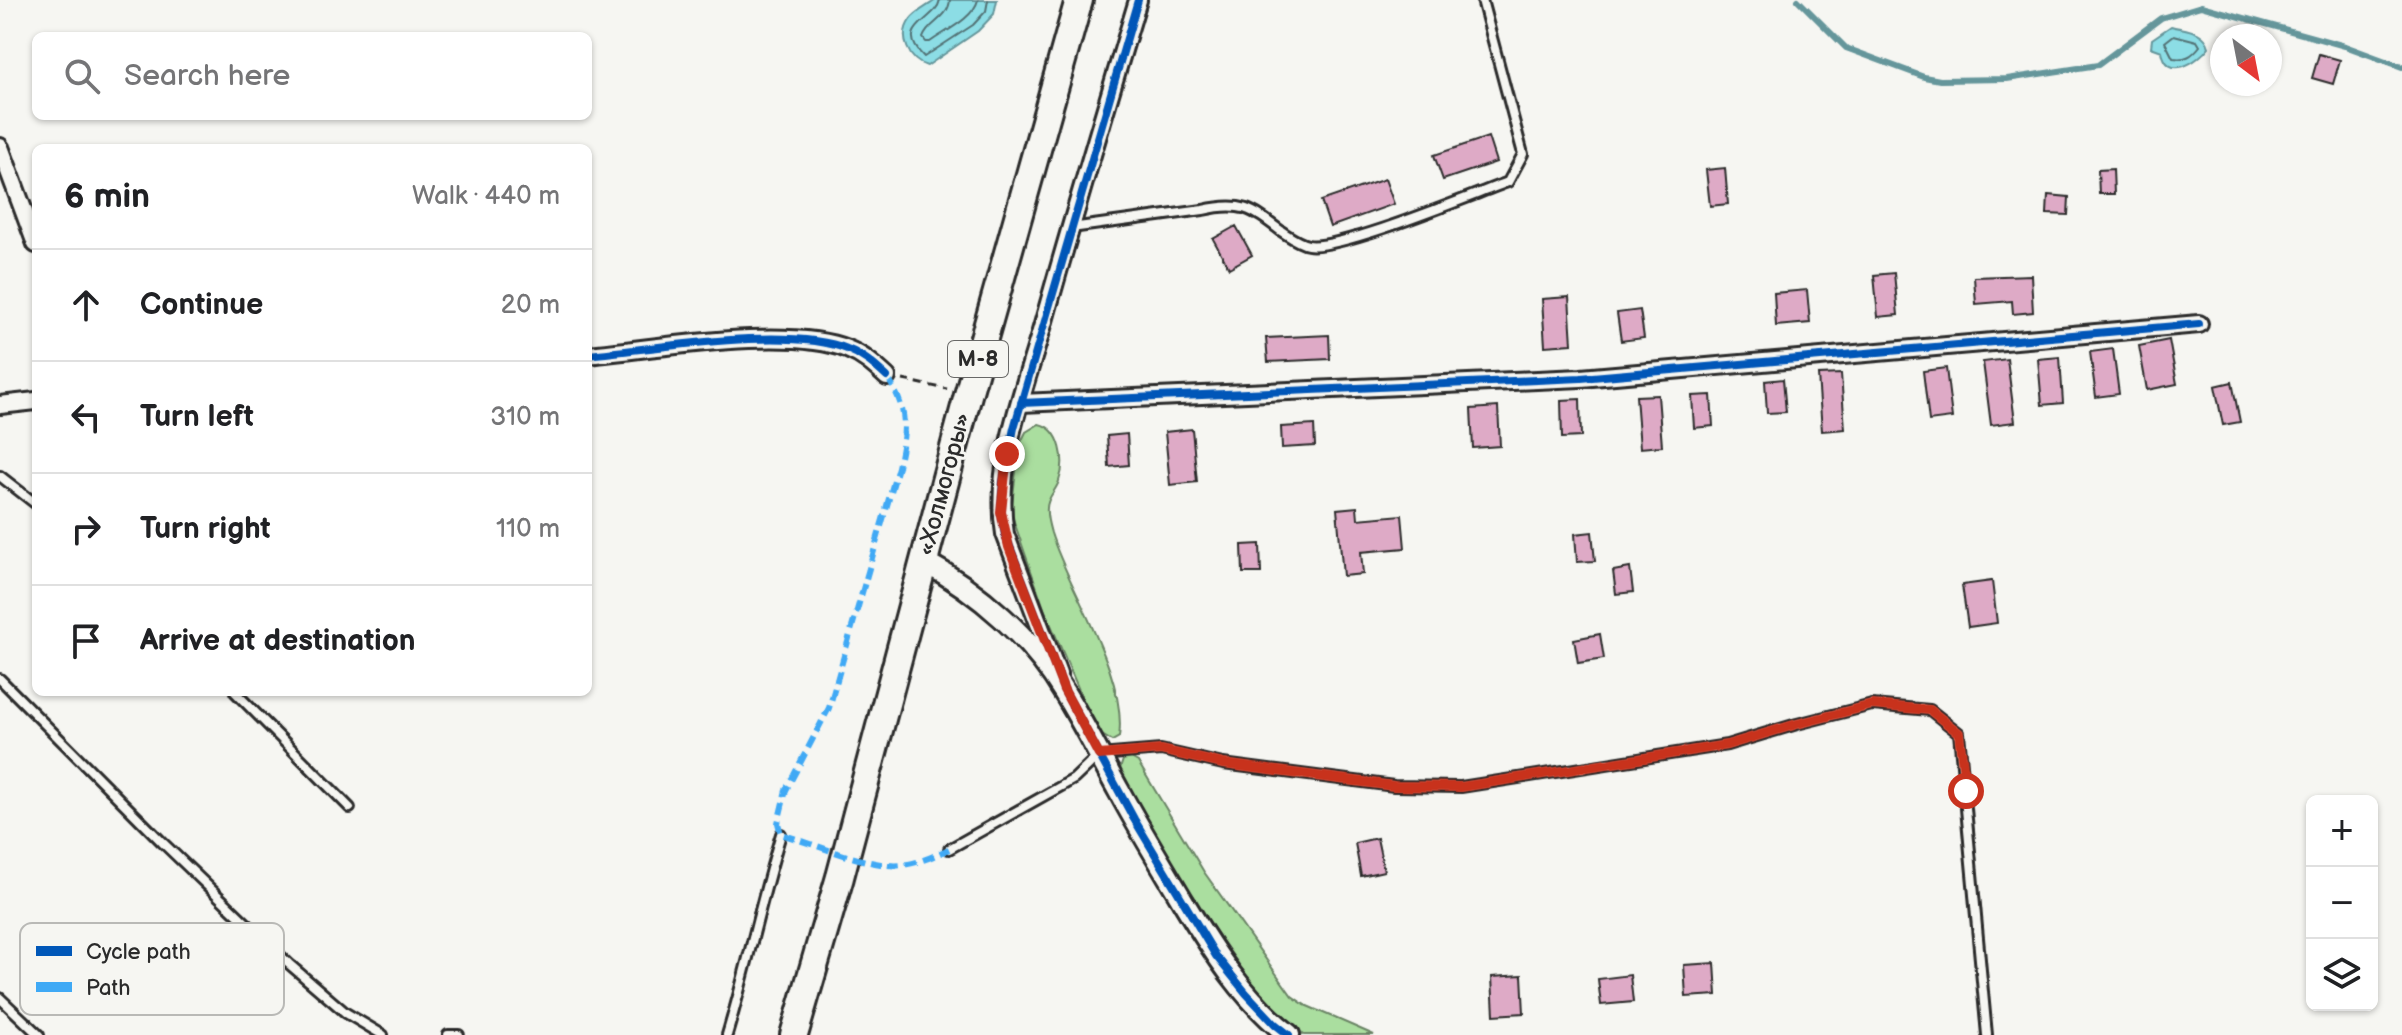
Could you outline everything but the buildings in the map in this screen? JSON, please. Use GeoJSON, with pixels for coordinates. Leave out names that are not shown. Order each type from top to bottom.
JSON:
{"type":"FeatureCollection","features":[{"type":"Feature","properties":{"kind":"highway","name":"«Холмогоры»"},"geometry":{"type":"LineString","coordinates":[[794,1035],[853,830],[923,561],[1079,0]]}},
{"type":"Feature","properties":{"kind":"street"},"geometry":{"type":"LineString","coordinates":[[1138,0],[1007,454],[1001,512],[1009,547],[1064,690],[1099,755],[1216,956],[1246,993],[1289,1035]]}},
{"type":"Feature","properties":{"kind":"street"},"geometry":{"type":"LineString","coordinates":[[0,147],[32,233]]}},
{"type":"Feature","properties":{"kind":"street"},"geometry":{"type":"LineString","coordinates":[[1021,403],[1581,378],[2199,324]]}},
{"type":"Feature","properties":{"kind":"street"},"geometry":{"type":"LineString","coordinates":[[592,355],[756,339],[810,341],[844,347],[868,359],[887,377]]}},
{"type":"Feature","properties":{"kind":"street"},"geometry":{"type":"LineString","coordinates":[[0,405],[32,401]]}},
{"type":"Feature","properties":{"kind":"street"},"geometry":{"type":"LineString","coordinates":[[923,561],[963,586],[1011,627],[1064,690]]}},
{"type":"Feature","properties":{"kind":"street"},"geometry":{"type":"LineString","coordinates":[[1011,627],[1033,608]]}},
{"type":"Feature","properties":{"kind":"lane"},"geometry":{"type":"LineString","coordinates":[[1070,228],[1239,205],[1254,211],[1292,238],[1308,245],[1321,245],[1357,236],[1508,182],[1523,154],[1482,0]]}},
{"type":"Feature","properties":{"kind":"lane"},"geometry":{"type":"LineString","coordinates":[[0,476],[32,501]]}},
{"type":"Feature","properties":{"kind":"lane"},"geometry":{"type":"LineString","coordinates":[[0,679],[246,923]]}},
{"type":"Feature","properties":{"kind":"lane"},"geometry":{"type":"LineString","coordinates":[[239,696],[350,808]]}},
{"type":"Feature","properties":{"kind":"lane"},"geometry":{"type":"LineString","coordinates":[[949,849],[1074,779],[1099,755],[1161,750],[1223,764],[1394,786],[1461,787],[1727,745],[1872,705],[1930,710],[1959,733],[1987,1035]]}},
{"type":"Feature","properties":{"kind":"lane"},"geometry":{"type":"LineString","coordinates":[[727,1035],[781,834]]}},
{"type":"Feature","properties":{"kind":"lane"},"geometry":{"type":"LineString","coordinates":[[284,959],[346,1013],[383,1035]]}},
{"type":"Feature","properties":{"kind":"lane"},"geometry":{"type":"LineString","coordinates":[[0,998],[39,1035]]}},
{"type":"Feature","properties":{"kind":"lane"},"geometry":{"type":"LineString","coordinates":[[448,1035],[459,1035]]}},
{"type":"Feature","properties":{"kind":"green space"},"geometry":{"type":"Polygon","coordinates":[[[1039,424],[1053,432],[1060,447],[1061,473],[1047,504],[1048,521],[1059,556],[1095,634],[1115,687],[1119,737],[1112,741],[1097,732],[1045,611],[1011,513],[1019,446],[1026,432],[1039,424]]]}},
{"type":"Feature","properties":{"kind":"green space"},"geometry":{"type":"Polygon","coordinates":[[[1131,758],[1138,762],[1204,872],[1292,996],[1305,1005],[1374,1035],[1304,1035],[1256,989],[1184,886],[1118,775],[1123,760],[1131,758]]]}},
{"type":"Feature","properties":{"kind":"water"},"geometry":{"type":"Polygon","coordinates":[[[936,0],[997,0],[994,14],[978,31],[927,66],[911,54],[905,34],[912,17],[936,0]]]}},
{"type":"Feature","properties":{"kind":"water"},"geometry":{"type":"Polygon","coordinates":[[[2171,26],[2199,34],[2209,47],[2191,63],[2170,66],[2162,51],[2151,47],[2152,39],[2171,26]]]}},
{"type":"Feature","properties":{"kind":"waterway"},"geometry":{"type":"LineString","coordinates":[[1798,0],[1846,48],[1940,80],[2007,79],[2098,65],[2161,18],[2201,6],[2345,46],[2402,67]]}},
{"type":"Feature","properties":{"kind":"marked path"},"geometry":{"type":"LineString","coordinates":[[887,377],[899,400],[904,420],[898,467],[829,708],[786,790],[778,823],[781,834],[876,863],[908,864],[949,849]]}},
{"type":"Feature","properties":{"kind":"cycle path"},"geometry":{"type":"LineString","coordinates":[[1138,0],[1014,428],[1003,482],[1001,512],[1005,534],[1064,690],[1134,819],[1216,956],[1246,993],[1289,1035]]}},
{"type":"Feature","properties":{"kind":"cycle path"},"geometry":{"type":"LineString","coordinates":[[1021,403],[1581,378],[2199,324]]}},
{"type":"Feature","properties":{"kind":"cycle path"},"geometry":{"type":"LineString","coordinates":[[592,355],[720,341],[791,339],[822,342],[847,349],[863,357],[887,377]]}},
{"type":"Feature","properties":{"kind":"route"},"geometry":{"type":"LineString","coordinates":[[1007,454],[1001,512],[1005,534],[1064,690],[1099,755],[1161,750],[1223,764],[1394,786],[1461,787],[1727,745],[1872,705],[1930,710],[1942,717],[1959,733],[1966,791]]}}]}
